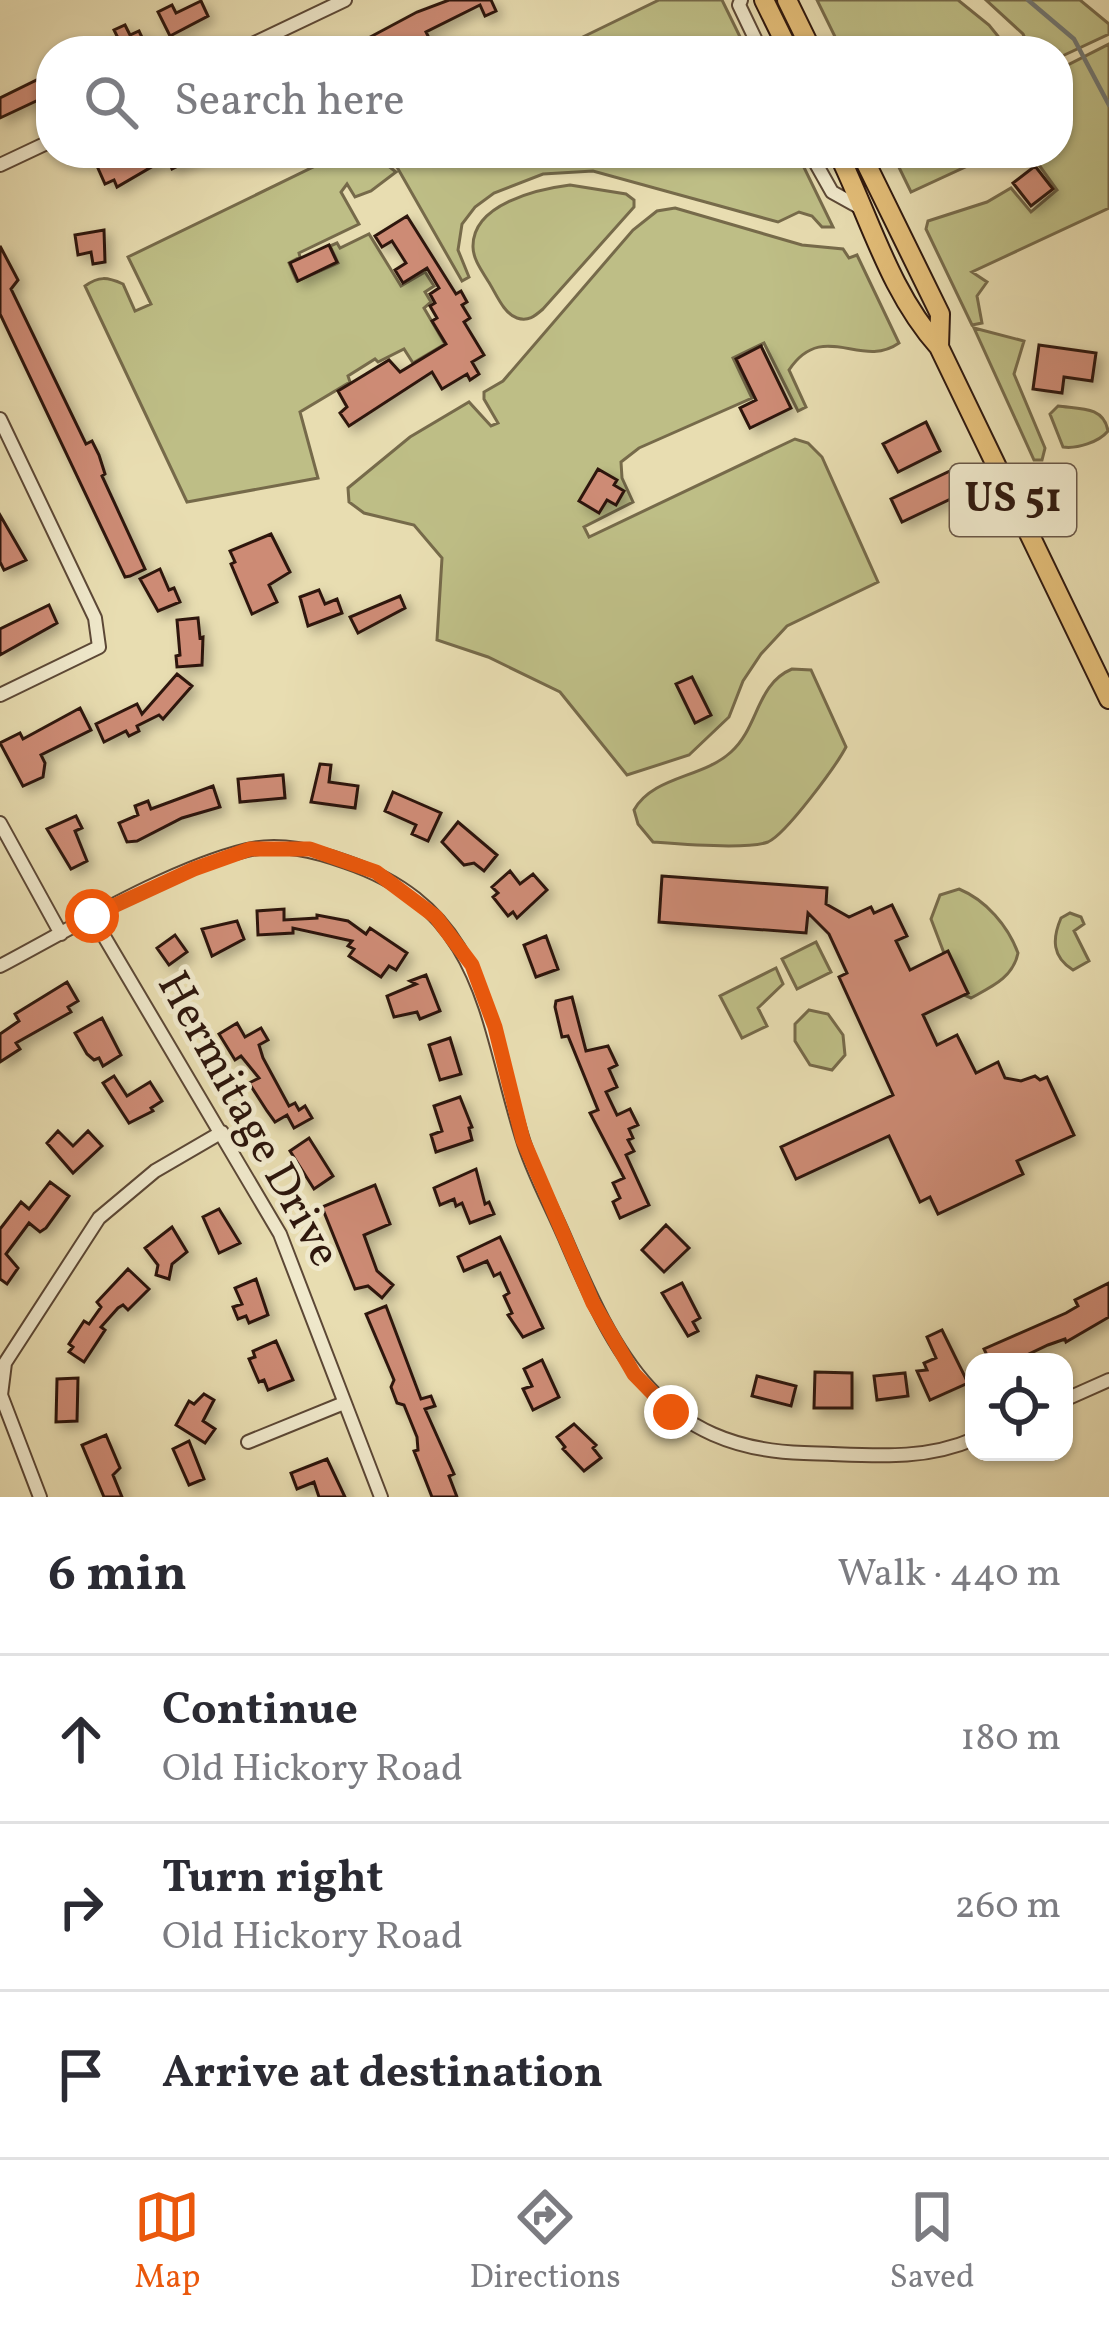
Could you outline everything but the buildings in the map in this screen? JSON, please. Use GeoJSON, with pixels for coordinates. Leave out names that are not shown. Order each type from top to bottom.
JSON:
{"type":"FeatureCollection","features":[{"type":"Feature","properties":{"kind":"main road"},"geometry":{"type":"LineString","coordinates":[[764,0],[782,36]]}},
{"type":"Feature","properties":{"kind":"main road"},"geometry":{"type":"LineString","coordinates":[[787,0],[805,36]]}},
{"type":"Feature","properties":{"kind":"main road","name":"US 51"},"geometry":{"type":"LineString","coordinates":[[845,168],[860,198],[859,207],[916,322],[939,347],[1109,699]]}},
{"type":"Feature","properties":{"kind":"main road","name":"US 51"},"geometry":{"type":"LineString","coordinates":[[868,168],[940,314],[939,347]]}},
{"type":"Feature","properties":{"kind":"street"},"geometry":{"type":"LineString","coordinates":[[269,36],[345,0]]}},
{"type":"Feature","properties":{"kind":"street"},"geometry":{"type":"LineString","coordinates":[[741,0],[754,36]]}},
{"type":"Feature","properties":{"kind":"street"},"geometry":{"type":"LineString","coordinates":[[0,165],[36,148]]}},
{"type":"Feature","properties":{"kind":"street"},"geometry":{"type":"LineString","coordinates":[[818,168],[832,192],[859,207]]}},
{"type":"Feature","properties":{"kind":"street"},"geometry":{"type":"LineString","coordinates":[[0,419],[95,618],[98,647],[0,695]]}},
{"type":"Feature","properties":{"kind":"street"},"geometry":{"type":"LineString","coordinates":[[0,824],[61,934]]}},
{"type":"Feature","properties":{"kind":"street"},"geometry":{"type":"LineString","coordinates":[[0,966],[92,916],[250,849],[310,849],[376,872],[436,917],[472,965],[495,1027],[523,1140],[593,1303],[634,1374],[671,1412],[767,1452],[880,1458],[949,1450],[965,1443]]}},
{"type":"Feature","properties":{"kind":"street","name":"Hermitage Drive"},"geometry":{"type":"LineString","coordinates":[[92,916],[280,1234],[381,1497]]}},
{"type":"Feature","properties":{"kind":"street"},"geometry":{"type":"LineString","coordinates":[[40,1497],[1,1395],[5,1363],[99,1218],[155,1171],[222,1132]]}},
{"type":"Feature","properties":{"kind":"street"},"geometry":{"type":"LineString","coordinates":[[1073,1397],[1107,1386]]}},
{"type":"Feature","properties":{"kind":"street"},"geometry":{"type":"LineString","coordinates":[[248,1442],[344,1402]]}},
{"type":"Feature","properties":{"kind":"green space"},"geometry":{"type":"Polygon","coordinates":[[[659,0],[722,0],[740,36],[585,36],[659,0]]]}},
{"type":"Feature","properties":{"kind":"green space"},"geometry":{"type":"Polygon","coordinates":[[[817,0],[958,0],[998,36],[835,36],[817,0]]]}},
{"type":"Feature","properties":{"kind":"green space"},"geometry":{"type":"Polygon","coordinates":[[[986,0],[1080,0],[1109,24],[1109,34],[1073,51],[1073,36],[1023,34],[986,0]]]}},
{"type":"Feature","properties":{"kind":"green space"},"geometry":{"type":"Polygon","coordinates":[[[1109,44],[1109,208],[972,272],[987,282],[977,296],[982,323],[972,325],[926,229],[928,221],[987,202],[1011,188],[1031,212],[1057,190],[1041,168],[1073,168],[1073,62],[1109,44]]]}},
{"type":"Feature","properties":{"kind":"green space"},"geometry":{"type":"Polygon","coordinates":[[[311,168],[391,168],[396,172],[371,191],[355,197],[347,184],[341,192],[359,224],[299,253],[289,263],[297,281],[338,263],[330,246],[337,243],[340,248],[369,234],[401,286],[425,272],[434,286],[425,292],[431,302],[424,308],[445,344],[413,363],[404,349],[378,362],[375,359],[348,376],[350,382],[300,412],[318,478],[187,502],[85,286],[99,279],[112,280],[123,284],[135,311],[151,304],[128,257],[311,168]]]}},
{"type":"Feature","properties":{"kind":"green space"},"geometry":{"type":"Polygon","coordinates":[[[398,168],[804,168],[833,227],[822,227],[812,216],[799,212],[778,222],[593,171],[543,174],[494,193],[462,224],[458,250],[469,277],[462,281],[398,168]]]}},
{"type":"Feature","properties":{"kind":"green space"},"geometry":{"type":"Polygon","coordinates":[[[899,168],[963,168],[911,192],[899,168]]]}},
{"type":"Feature","properties":{"kind":"green space"},"geometry":{"type":"Polygon","coordinates":[[[570,185],[626,194],[634,200],[634,207],[543,309],[528,319],[517,318],[504,307],[478,265],[473,247],[476,232],[483,220],[509,201],[570,185]]]}},
{"type":"Feature","properties":{"kind":"green space"},"geometry":{"type":"Polygon","coordinates":[[[675,208],[802,245],[843,249],[849,258],[857,255],[899,343],[871,351],[829,346],[802,355],[789,370],[806,407],[798,411],[764,343],[733,358],[752,398],[639,448],[621,462],[622,478],[633,502],[584,527],[589,537],[795,439],[808,443],[822,457],[878,582],[787,626],[743,681],[729,717],[689,755],[627,775],[560,692],[488,657],[437,640],[442,558],[414,525],[364,513],[349,502],[348,488],[410,437],[469,402],[491,426],[498,423],[484,392],[503,381],[633,230],[657,211],[675,208]]]}},
{"type":"Feature","properties":{"kind":"green space"},"geometry":{"type":"Polygon","coordinates":[[[974,328],[1024,341],[1014,374],[1045,448],[1042,460],[1034,460],[974,328]]]}},
{"type":"Feature","properties":{"kind":"green space"},"geometry":{"type":"Polygon","coordinates":[[[1058,406],[1096,413],[1108,431],[1087,444],[1063,447],[1050,414],[1058,406]]]}},
{"type":"Feature","properties":{"kind":"green space"},"geometry":{"type":"Polygon","coordinates":[[[792,669],[811,670],[846,747],[810,799],[768,842],[729,846],[653,842],[638,824],[634,810],[642,799],[731,752],[771,685],[792,669]]]}},
{"type":"Feature","properties":{"kind":"green space"},"geometry":{"type":"Polygon","coordinates":[[[959,889],[995,915],[1018,953],[1006,975],[971,998],[964,995],[968,993],[931,919],[940,895],[959,889]]]}},
{"type":"Feature","properties":{"kind":"green space"},"geometry":{"type":"Polygon","coordinates":[[[1070,913],[1081,917],[1084,924],[1074,931],[1089,961],[1073,970],[1061,959],[1055,940],[1061,918],[1070,913]]]}},
{"type":"Feature","properties":{"kind":"green space"},"geometry":{"type":"Polygon","coordinates":[[[816,942],[831,972],[797,989],[782,959],[816,942]]]}},
{"type":"Feature","properties":{"kind":"green space"},"geometry":{"type":"Polygon","coordinates":[[[776,968],[783,984],[758,1008],[767,1026],[742,1038],[720,996],[776,968]]]}},
{"type":"Feature","properties":{"kind":"green space"},"geometry":{"type":"Polygon","coordinates":[[[809,1010],[828,1014],[843,1035],[845,1055],[832,1070],[810,1065],[795,1041],[795,1024],[809,1010]]]}},
{"type":"Feature","properties":{"kind":"waterway"},"geometry":{"type":"LineString","coordinates":[[1028,0],[1070,36]]}},
{"type":"Feature","properties":{"kind":"waterway"},"geometry":{"type":"LineString","coordinates":[[1073,38],[1109,105]]}},
{"type":"Feature","properties":{"kind":"route"},"geometry":{"type":"LineString","coordinates":[[92,916],[250,849],[310,849],[376,872],[436,917],[472,965],[495,1027],[523,1140],[593,1303],[634,1374],[671,1412]]}}]}
